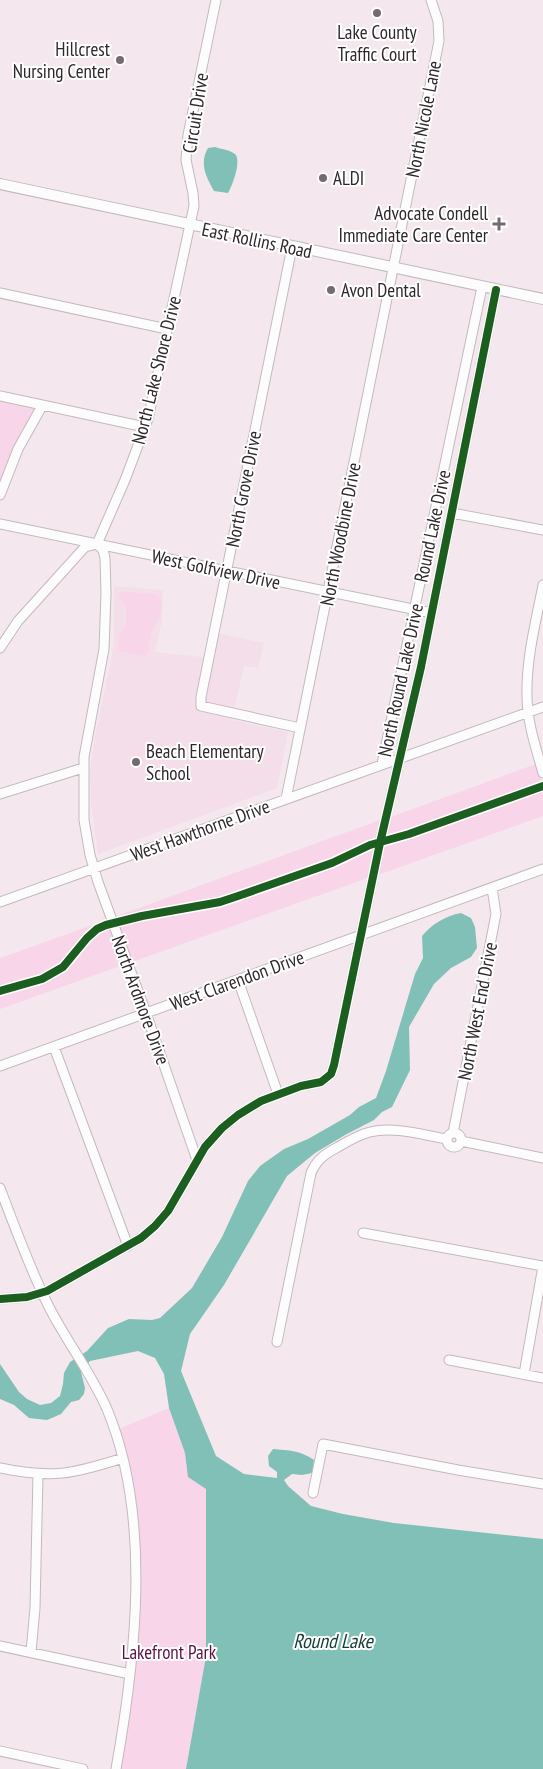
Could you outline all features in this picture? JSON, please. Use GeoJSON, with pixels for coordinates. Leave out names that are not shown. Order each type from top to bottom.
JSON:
{"type":"FeatureCollection","features":[{"type":"Feature","properties":{"kind":"main road","name":"East Rollins Road"},"geometry":{"type":"LineString","coordinates":[[0,184],[394,269],[543,299]]}},
{"type":"Feature","properties":{"kind":"street","name":"Circuit Drive"},"geometry":{"type":"LineString","coordinates":[[190,225],[194,206],[186,160],[188,135],[216,0]]}},
{"type":"Feature","properties":{"kind":"street","name":"North Nicole Lane"},"geometry":{"type":"LineString","coordinates":[[394,269],[438,41],[438,21],[431,0]]}},
{"type":"Feature","properties":{"kind":"street","name":"North Lake Shore Drive"},"geometry":{"type":"LineString","coordinates":[[97,544],[125,480],[145,427],[190,225]]}},
{"type":"Feature","properties":{"kind":"street","name":"North Grove Drive"},"geometry":{"type":"LineString","coordinates":[[292,247],[201,697],[201,706],[300,728]]}},
{"type":"Feature","properties":{"kind":"street","name":"North Woodbine Drive"},"geometry":{"type":"LineString","coordinates":[[286,799],[329,592],[344,505],[394,269]]}},
{"type":"Feature","properties":{"kind":"street","name":"Round Lake Drive"},"geometry":{"type":"LineString","coordinates":[[382,764],[482,287]]}},
{"type":"Feature","properties":{"kind":"street","name":"North Round Lake Drive"},"geometry":{"type":"LineString","coordinates":[[278,1094],[321,1082],[329,1076],[334,1065],[380,843],[432,613],[496,290]]}},
{"type":"Feature","properties":{"kind":"street"},"geometry":{"type":"LineString","coordinates":[[0,293],[167,329]]}},
{"type":"Feature","properties":{"kind":"street"},"geometry":{"type":"LineString","coordinates":[[0,396],[145,427]]}},
{"type":"Feature","properties":{"kind":"street"},"geometry":{"type":"LineString","coordinates":[[0,494],[18,449],[42,406]]}},
{"type":"Feature","properties":{"kind":"street"},"geometry":{"type":"LineString","coordinates":[[452,513],[543,530]]}},
{"type":"Feature","properties":{"kind":"street","name":"West Golfview Drive"},"geometry":{"type":"LineString","coordinates":[[0,524],[432,613]]}},
{"type":"Feature","properties":{"kind":"street"},"geometry":{"type":"LineString","coordinates":[[0,647],[18,622],[85,547],[97,544]]}},
{"type":"Feature","properties":{"kind":"street","name":"North Ardmore Drive"},"geometry":{"type":"LineString","coordinates":[[97,544],[105,558],[104,649],[88,731],[84,768],[84,820],[94,868],[197,1160]]}},
{"type":"Feature","properties":{"kind":"street"},"geometry":{"type":"LineString","coordinates":[[543,585],[528,673],[526,698],[534,741],[543,773]]}},
{"type":"Feature","properties":{"kind":"street","name":"West Hawthorne Drive"},"geometry":{"type":"LineString","coordinates":[[0,902],[543,707]]}},
{"type":"Feature","properties":{"kind":"street"},"geometry":{"type":"LineString","coordinates":[[0,794],[84,768]]}},
{"type":"Feature","properties":{"kind":"street","name":"West Clarendon Drive"},"geometry":{"type":"LineString","coordinates":[[0,1066],[543,869]]}},
{"type":"Feature","properties":{"kind":"street","name":"North West End Drive"},"geometry":{"type":"LineString","coordinates":[[450,1136],[496,914],[492,888]]}},
{"type":"Feature","properties":{"kind":"street"},"geometry":{"type":"LineString","coordinates":[[0,1299],[27,1297],[42,1292],[141,1238],[168,1211],[205,1147],[216,1134],[238,1115],[261,1101],[278,1094],[238,980]]}},
{"type":"Feature","properties":{"kind":"street"},"geometry":{"type":"LineString","coordinates":[[54,1047],[128,1246]]}},
{"type":"Feature","properties":{"kind":"street"},"geometry":{"type":"LineString","coordinates":[[277,1342],[311,1173],[323,1155],[356,1136],[383,1130],[450,1136],[448,1144],[452,1147],[458,1146],[460,1141],[543,1158]]}},
{"type":"Feature","properties":{"kind":"street"},"geometry":{"type":"LineString","coordinates":[[0,1188],[22,1248],[50,1309],[87,1368],[108,1411],[123,1458],[132,1506],[136,1549],[134,1624],[130,1674],[116,1769]]}},
{"type":"Feature","properties":{"kind":"street"},"geometry":{"type":"LineString","coordinates":[[362,1232],[543,1266],[524,1374]]}},
{"type":"Feature","properties":{"kind":"street"},"geometry":{"type":"LineString","coordinates":[[449,1360],[543,1378]]}},
{"type":"Feature","properties":{"kind":"street"},"geometry":{"type":"LineString","coordinates":[[313,1493],[323,1444],[543,1484]]}},
{"type":"Feature","properties":{"kind":"street"},"geometry":{"type":"LineString","coordinates":[[0,1468],[38,1475],[62,1474],[84,1470],[123,1458]]}},
{"type":"Feature","properties":{"kind":"street"},"geometry":{"type":"LineString","coordinates":[[31,1652],[35,1608],[38,1475]]}},
{"type":"Feature","properties":{"kind":"street"},"geometry":{"type":"LineString","coordinates":[[0,1646],[130,1674]]}},
{"type":"Feature","properties":{"kind":"street"},"geometry":{"type":"LineString","coordinates":[[0,1751],[83,1769]]}},
{"type":"Feature","properties":{"kind":"shaded area"},"geometry":{"type":"Polygon","coordinates":[[[114,586],[163,590],[162,621],[155,652],[211,658],[217,633],[264,643],[258,668],[244,666],[232,720],[288,732],[277,788],[98,854],[91,805],[90,771],[114,640],[114,586]]]}},
{"type":"Feature","properties":{"kind":"green space"},"geometry":{"type":"Polygon","coordinates":[[[0,399],[36,406],[0,497],[0,399]]]}},
{"type":"Feature","properties":{"kind":"green space"},"geometry":{"type":"Polygon","coordinates":[[[124,592],[156,594],[162,604],[162,609],[150,636],[148,653],[144,656],[118,651],[119,633],[126,625],[126,606],[119,598],[120,594],[124,592]]]}},
{"type":"Feature","properties":{"kind":"green space"},"geometry":{"type":"Polygon","coordinates":[[[536,764],[543,785],[543,816],[378,875],[391,817],[536,764]]]}},
{"type":"Feature","properties":{"kind":"green space"},"geometry":{"type":"Polygon","coordinates":[[[380,820],[368,878],[132,962],[117,916],[380,820]]]}},
{"type":"Feature","properties":{"kind":"green space"},"geometry":{"type":"Polygon","coordinates":[[[107,920],[123,965],[0,1009],[0,958],[107,920]]]}},
{"type":"Feature","properties":{"kind":"green space","name":"Lakefront Park"},"geometry":{"type":"Polygon","coordinates":[[[169,1408],[185,1453],[188,1477],[206,1489],[206,1656],[186,1769],[112,1769],[126,1703],[136,1549],[114,1431],[169,1408]]]}},
{"type":"Feature","properties":{"kind":"water"},"geometry":{"type":"Polygon","coordinates":[[[215,147],[231,152],[237,157],[236,174],[228,193],[214,191],[205,170],[205,154],[208,148],[215,147]]]}},
{"type":"Feature","properties":{"kind":"water","name":"Round Lake"},"geometry":{"type":"Polygon","coordinates":[[[461,913],[471,918],[475,927],[477,948],[471,957],[451,968],[434,984],[409,1027],[410,1070],[392,1107],[382,1112],[374,1120],[315,1153],[287,1176],[224,1285],[190,1334],[181,1371],[216,1456],[244,1474],[277,1478],[277,1472],[269,1466],[268,1456],[273,1449],[300,1453],[314,1460],[312,1473],[292,1474],[284,1480],[288,1486],[311,1506],[394,1523],[543,1539],[543,1769],[186,1769],[206,1656],[206,1489],[188,1477],[185,1453],[169,1408],[164,1374],[155,1358],[138,1351],[90,1361],[81,1372],[85,1388],[84,1394],[79,1400],[71,1402],[61,1414],[47,1420],[29,1418],[14,1405],[0,1399],[0,1364],[19,1392],[27,1399],[40,1405],[51,1403],[60,1396],[64,1373],[70,1362],[87,1351],[108,1328],[129,1319],[152,1320],[160,1318],[192,1288],[222,1237],[248,1181],[260,1166],[284,1149],[308,1139],[376,1098],[415,974],[423,958],[422,936],[439,921],[461,913]]]}},
{"type":"Feature","properties":{"kind":"cycle path"},"geometry":{"type":"LineString","coordinates":[[0,1299],[27,1297],[47,1291],[141,1238],[168,1211],[205,1147],[222,1128],[238,1115],[261,1101],[301,1086],[321,1082],[331,1074],[380,843],[421,667],[496,290]]}},
{"type":"Feature","properties":{"kind":"cycle path"},"geometry":{"type":"LineString","coordinates":[[0,991],[42,979],[63,967],[87,938],[97,929],[106,925],[142,916],[220,902],[332,863],[370,845],[409,834],[543,786]]}},
{"type":"Feature","properties":{"kind":"place","name":"Lake County Traffic Court"},"geometry":{"type":"Point","coordinates":[377,13]}},
{"type":"Feature","properties":{"kind":"place","name":"Hillcrest Nursing Center"},"geometry":{"type":"Point","coordinates":[120,60]}},
{"type":"Feature","properties":{"kind":"place","name":"ALDI"},"geometry":{"type":"Point","coordinates":[323,178]}},
{"type":"Feature","properties":{"kind":"place","name":"Advocate Condell Immediate Care Center"},"geometry":{"type":"Point","coordinates":[499,224]}},
{"type":"Feature","properties":{"kind":"place","name":"Avon Dental"},"geometry":{"type":"Point","coordinates":[331,290]}},
{"type":"Feature","properties":{"kind":"place","name":"Beach Elementary School"},"geometry":{"type":"Point","coordinates":[136,762]}}]}
